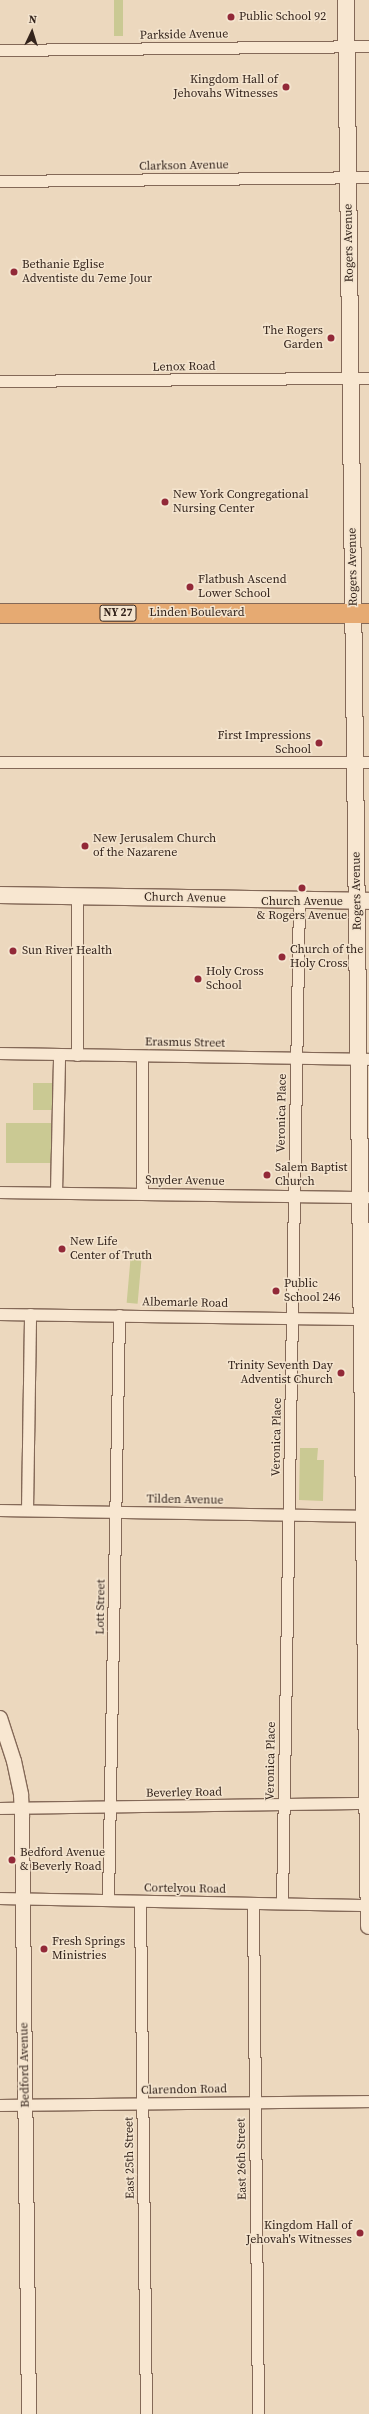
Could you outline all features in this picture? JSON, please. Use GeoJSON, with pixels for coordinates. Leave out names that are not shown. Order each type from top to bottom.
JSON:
{"type":"FeatureCollection","features":[{"type":"Feature","properties":{"kind":"highway","name":"Linden Boulevard"},"geometry":{"type":"LineString","coordinates":[[0,613],[361,613]]}},
{"type":"Feature","properties":{"kind":"main road","name":"Rogers Avenue"},"geometry":{"type":"LineString","coordinates":[[346,0],[351,378],[361,613],[369,1926]]}},
{"type":"Feature","properties":{"kind":"main road","name":"Church Avenue"},"geometry":{"type":"LineString","coordinates":[[0,895],[363,901]]}},
{"type":"Feature","properties":{"kind":"street","name":"Parkside Avenue"},"geometry":{"type":"LineString","coordinates":[[0,50],[369,46]]}},
{"type":"Feature","properties":{"kind":"street","name":"Clarkson Avenue"},"geometry":{"type":"LineString","coordinates":[[0,181],[369,177]]}},
{"type":"Feature","properties":{"kind":"street","name":"Lenox Road"},"geometry":{"type":"LineString","coordinates":[[0,382],[369,378]]}},
{"type":"Feature","properties":{"kind":"street"},"geometry":{"type":"LineString","coordinates":[[0,762],[362,762]]}},
{"type":"Feature","properties":{"kind":"street"},"geometry":{"type":"LineString","coordinates":[[77,897],[77,1055]]}},
{"type":"Feature","properties":{"kind":"street","name":"Veronica Place"},"geometry":{"type":"LineString","coordinates":[[282,1903],[299,899]]}},
{"type":"Feature","properties":{"kind":"street","name":"Erasmus Street"},"geometry":{"type":"LineString","coordinates":[[0,1053],[364,1059]]}},
{"type":"Feature","properties":{"kind":"street"},"geometry":{"type":"LineString","coordinates":[[56,1192],[59,1055]]}},
{"type":"Feature","properties":{"kind":"street"},"geometry":{"type":"LineString","coordinates":[[142,1056],[142,1193]]}},
{"type":"Feature","properties":{"kind":"street","name":"Snyder Avenue"},"geometry":{"type":"LineString","coordinates":[[0,1192],[365,1197]]}},
{"type":"Feature","properties":{"kind":"street","name":"Albemarle Road"},"geometry":{"type":"LineString","coordinates":[[0,1314],[365,1319]]}},
{"type":"Feature","properties":{"kind":"street"},"geometry":{"type":"LineString","coordinates":[[27,1510],[30,1314]]}},
{"type":"Feature","properties":{"kind":"street","name":"Lott Street"},"geometry":{"type":"LineString","coordinates":[[108,1900],[118,1315]]}},
{"type":"Feature","properties":{"kind":"street","name":"Tilden Avenue"},"geometry":{"type":"LineString","coordinates":[[0,1510],[367,1516]]}},
{"type":"Feature","properties":{"kind":"street","name":"Bedford Avenue"},"geometry":{"type":"LineString","coordinates":[[0,1718],[14,1761],[22,1808],[29,2414]]}},
{"type":"Feature","properties":{"kind":"street","name":"Beverley Road"},"geometry":{"type":"LineString","coordinates":[[0,1808],[368,1803]]}},
{"type":"Feature","properties":{"kind":"street","name":"Cortelyou Road"},"geometry":{"type":"LineString","coordinates":[[0,1898],[140,1902],[369,1905]]}},
{"type":"Feature","properties":{"kind":"street","name":"East 25th Street"},"geometry":{"type":"LineString","coordinates":[[140,1902],[146,2414]]}},
{"type":"Feature","properties":{"kind":"street","name":"East 26th Street"},"geometry":{"type":"LineString","coordinates":[[253,1903],[258,2414]]}},
{"type":"Feature","properties":{"kind":"street","name":"Clarendon Road"},"geometry":{"type":"LineString","coordinates":[[0,2105],[369,2101]]}},
{"type":"Feature","properties":{"kind":"shaded area"},"geometry":{"type":"Polygon","coordinates":[[[114,0],[123,0],[123,36],[114,36],[114,0]]]}},
{"type":"Feature","properties":{"kind":"shaded area"},"geometry":{"type":"Polygon","coordinates":[[[33,1083],[54,1083],[54,1110],[33,1110],[33,1083]]]}},
{"type":"Feature","properties":{"kind":"shaded area"},"geometry":{"type":"Polygon","coordinates":[[[6,1123],[51,1123],[51,1163],[6,1163],[6,1123]]]}},
{"type":"Feature","properties":{"kind":"shaded area"},"geometry":{"type":"Polygon","coordinates":[[[131,1253],[142,1254],[138,1304],[127,1303],[131,1253]]]}},
{"type":"Feature","properties":{"kind":"shaded area"},"geometry":{"type":"Polygon","coordinates":[[[300,1448],[318,1448],[317,1460],[324,1460],[323,1501],[299,1500],[300,1448]]]}},
{"type":"Feature","properties":{"kind":"place","name":"Public School 92"},"geometry":{"type":"Point","coordinates":[231,17]}},
{"type":"Feature","properties":{"kind":"place","name":"Kingdom Hall of Jehovahs Witnesses"},"geometry":{"type":"Point","coordinates":[286,87]}},
{"type":"Feature","properties":{"kind":"place","name":"Bethanie Eglise Adventiste du 7eme Jour"},"geometry":{"type":"Point","coordinates":[14,272]}},
{"type":"Feature","properties":{"kind":"place","name":"The Rogers Garden"},"geometry":{"type":"Point","coordinates":[331,338]}},
{"type":"Feature","properties":{"kind":"place","name":"New York Congregational Nursing Center"},"geometry":{"type":"Point","coordinates":[165,502]}},
{"type":"Feature","properties":{"kind":"place","name":"Flatbush Ascend Lower School"},"geometry":{"type":"Point","coordinates":[190,587]}},
{"type":"Feature","properties":{"kind":"place","name":"First Impressions School"},"geometry":{"type":"Point","coordinates":[319,743]}},
{"type":"Feature","properties":{"kind":"place","name":"New Jerusalem Church of the Nazarene"},"geometry":{"type":"Point","coordinates":[85,846]}},
{"type":"Feature","properties":{"kind":"place","name":"Church Avenue & Rogers Avenue"},"geometry":{"type":"Point","coordinates":[302,888]}},
{"type":"Feature","properties":{"kind":"place","name":"Sun River Health"},"geometry":{"type":"Point","coordinates":[13,951]}},
{"type":"Feature","properties":{"kind":"place","name":"Church of the Holy Cross"},"geometry":{"type":"Point","coordinates":[282,957]}},
{"type":"Feature","properties":{"kind":"place","name":"Holy Cross School"},"geometry":{"type":"Point","coordinates":[198,979]}},
{"type":"Feature","properties":{"kind":"place","name":"Salem Baptist Church"},"geometry":{"type":"Point","coordinates":[267,1175]}},
{"type":"Feature","properties":{"kind":"place","name":"New Life Center of Truth"},"geometry":{"type":"Point","coordinates":[62,1249]}},
{"type":"Feature","properties":{"kind":"place","name":"Public School 246"},"geometry":{"type":"Point","coordinates":[276,1291]}},
{"type":"Feature","properties":{"kind":"place","name":"Trinity Seventh Day Adventist Church"},"geometry":{"type":"Point","coordinates":[341,1373]}},
{"type":"Feature","properties":{"kind":"place","name":"Bedford Avenue & Beverly Road"},"geometry":{"type":"Point","coordinates":[12,1860]}},
{"type":"Feature","properties":{"kind":"place","name":"Fresh Springs Ministries"},"geometry":{"type":"Point","coordinates":[44,1949]}},
{"type":"Feature","properties":{"kind":"place","name":"Kingdom Hall of Jehovah's Witnesses"},"geometry":{"type":"Point","coordinates":[360,2233]}}]}
